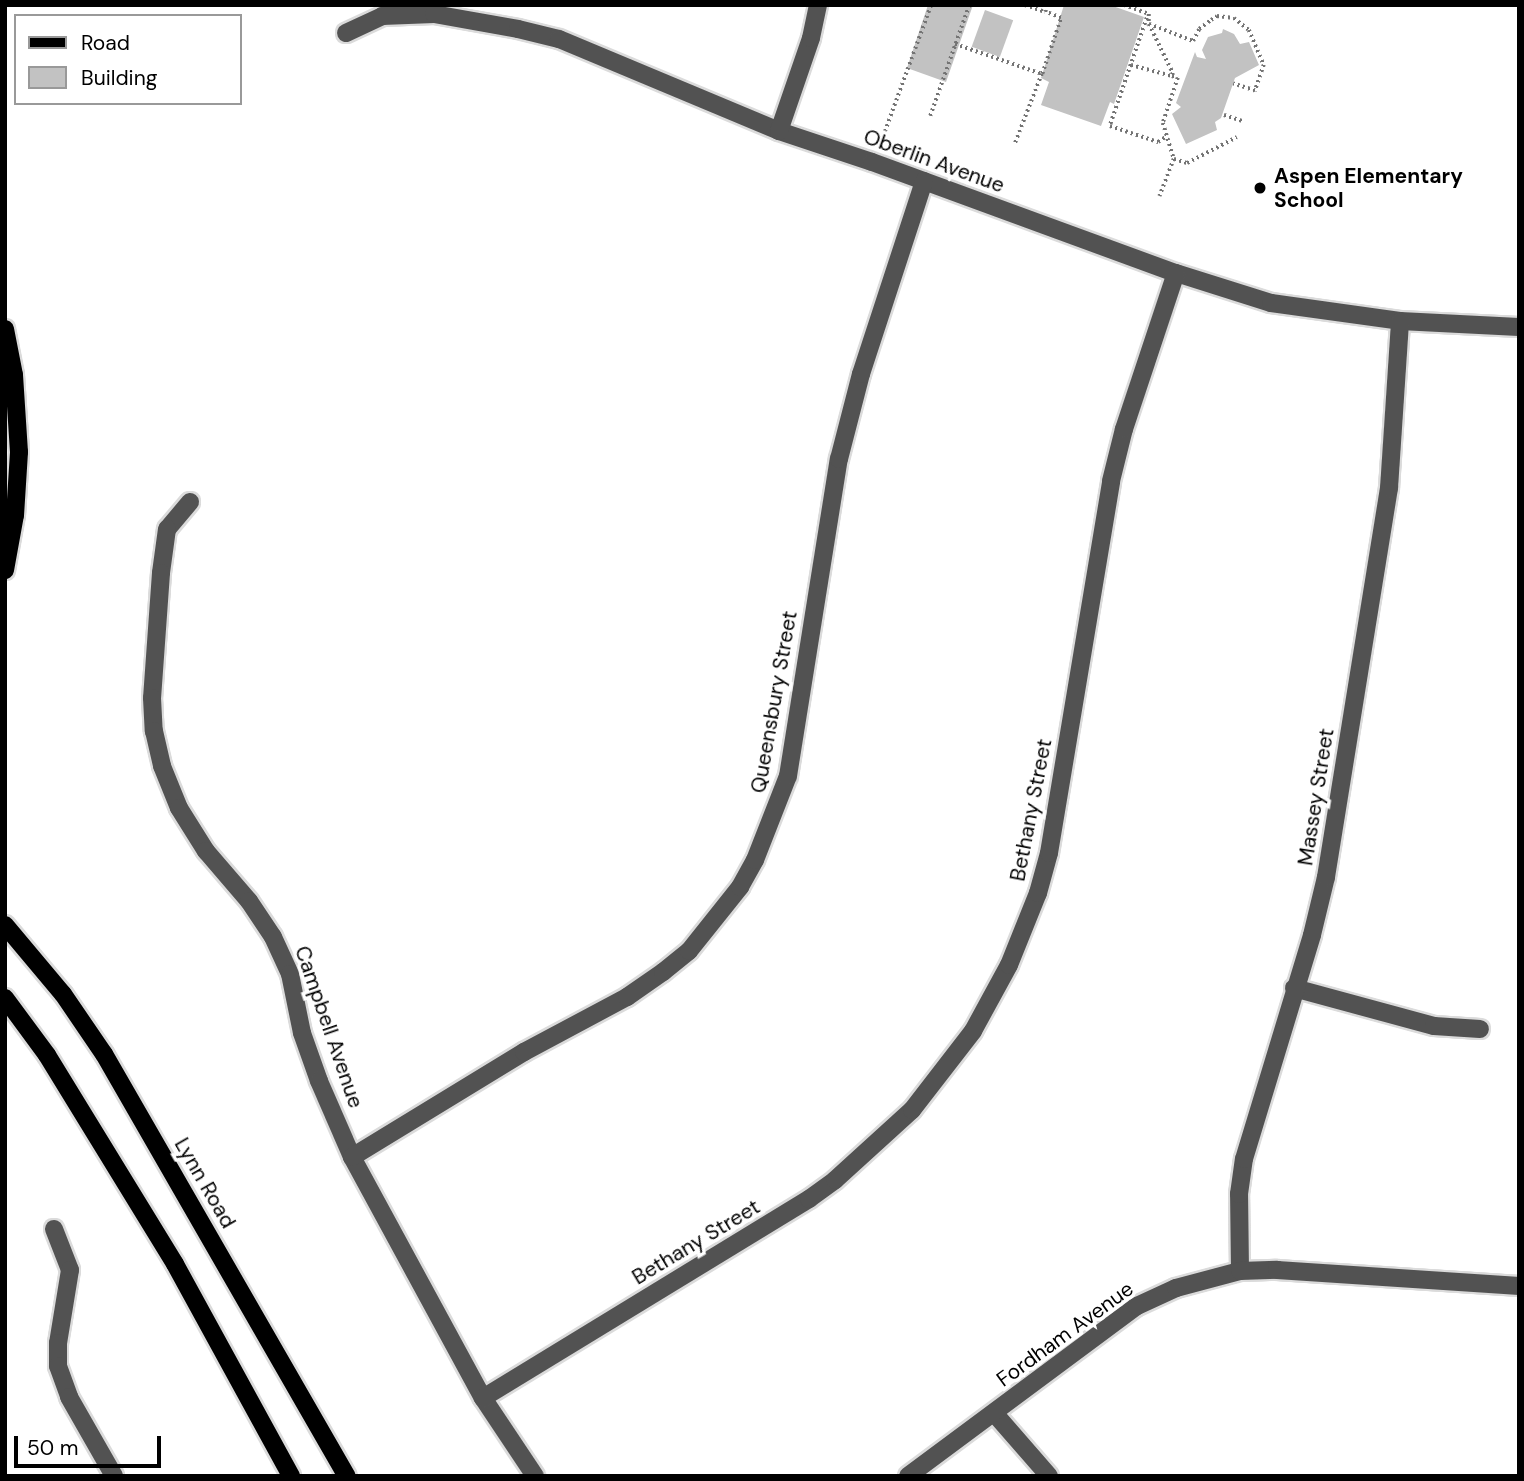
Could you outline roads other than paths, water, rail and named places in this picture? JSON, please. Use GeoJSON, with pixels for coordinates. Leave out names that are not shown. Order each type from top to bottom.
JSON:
{"type":"FeatureCollection","features":[{"type":"Feature","properties":{"kind":"main road"},"geometry":{"type":"LineString","coordinates":[[5,329],[14,375],[19,436],[5,570]]}},
{"type":"Feature","properties":{"kind":"main road","name":"Lynn Road"},"geometry":{"type":"LineString","coordinates":[[5,925],[62,994],[104,1054],[347,1476]]}},
{"type":"Feature","properties":{"kind":"main road"},"geometry":{"type":"LineString","coordinates":[[5,998],[47,1055],[175,1264],[291,1476]]}},
{"type":"Feature","properties":{"kind":"street"},"geometry":{"type":"LineString","coordinates":[[779,131],[811,38],[818,5]]}},
{"type":"Feature","properties":{"kind":"street","name":"Oberlin Avenue"},"geometry":{"type":"LineString","coordinates":[[346,33],[382,16],[434,14],[559,39],[779,131],[873,162],[1176,273],[1271,303],[1400,321],[1519,327]]}},
{"type":"Feature","properties":{"kind":"street","name":"Queensbury Street"},"geometry":{"type":"LineString","coordinates":[[352,1157],[524,1052],[627,997],[663,972],[689,951],[740,887],[755,860],[789,776],[839,459],[861,374],[924,181]]}},
{"type":"Feature","properties":{"kind":"street","name":"Bethany Street"},"geometry":{"type":"LineString","coordinates":[[483,1398],[809,1199],[835,1180],[912,1110],[938,1080],[986,1010],[1025,928],[1049,853],[1111,481],[1124,429],[1176,273]]}},
{"type":"Feature","properties":{"kind":"street","name":"Massey Street"},"geometry":{"type":"LineString","coordinates":[[1240,1271],[1239,1194],[1244,1159],[1312,934],[1326,877],[1384,514],[1400,321]]}},
{"type":"Feature","properties":{"kind":"street","name":"Campbell Avenue"},"geometry":{"type":"LineString","coordinates":[[190,502],[167,529],[161,573],[152,698],[154,731],[162,766],[179,808],[206,851],[249,901],[273,937],[290,974],[303,1033],[319,1081],[352,1157],[483,1398],[535,1476]]}},
{"type":"Feature","properties":{"kind":"street"},"geometry":{"type":"LineString","coordinates":[[1294,988],[1434,1026],[1480,1030]]}},
{"type":"Feature","properties":{"kind":"street"},"geometry":{"type":"LineString","coordinates":[[54,1229],[70,1270],[58,1343],[58,1366],[69,1397],[114,1476]]}},
{"type":"Feature","properties":{"kind":"street","name":"Fordham Avenue"},"geometry":{"type":"LineString","coordinates":[[908,1476],[1137,1307],[1176,1288],[1240,1271],[1277,1270],[1519,1286]]}},
{"type":"Feature","properties":{"kind":"street"},"geometry":{"type":"LineString","coordinates":[[995,1414],[1049,1476]]}},
{"type":"Feature","properties":{"kind":"place","name":"Aspen Elementary School"},"geometry":{"type":"Point","coordinates":[1260,188]}}]}
